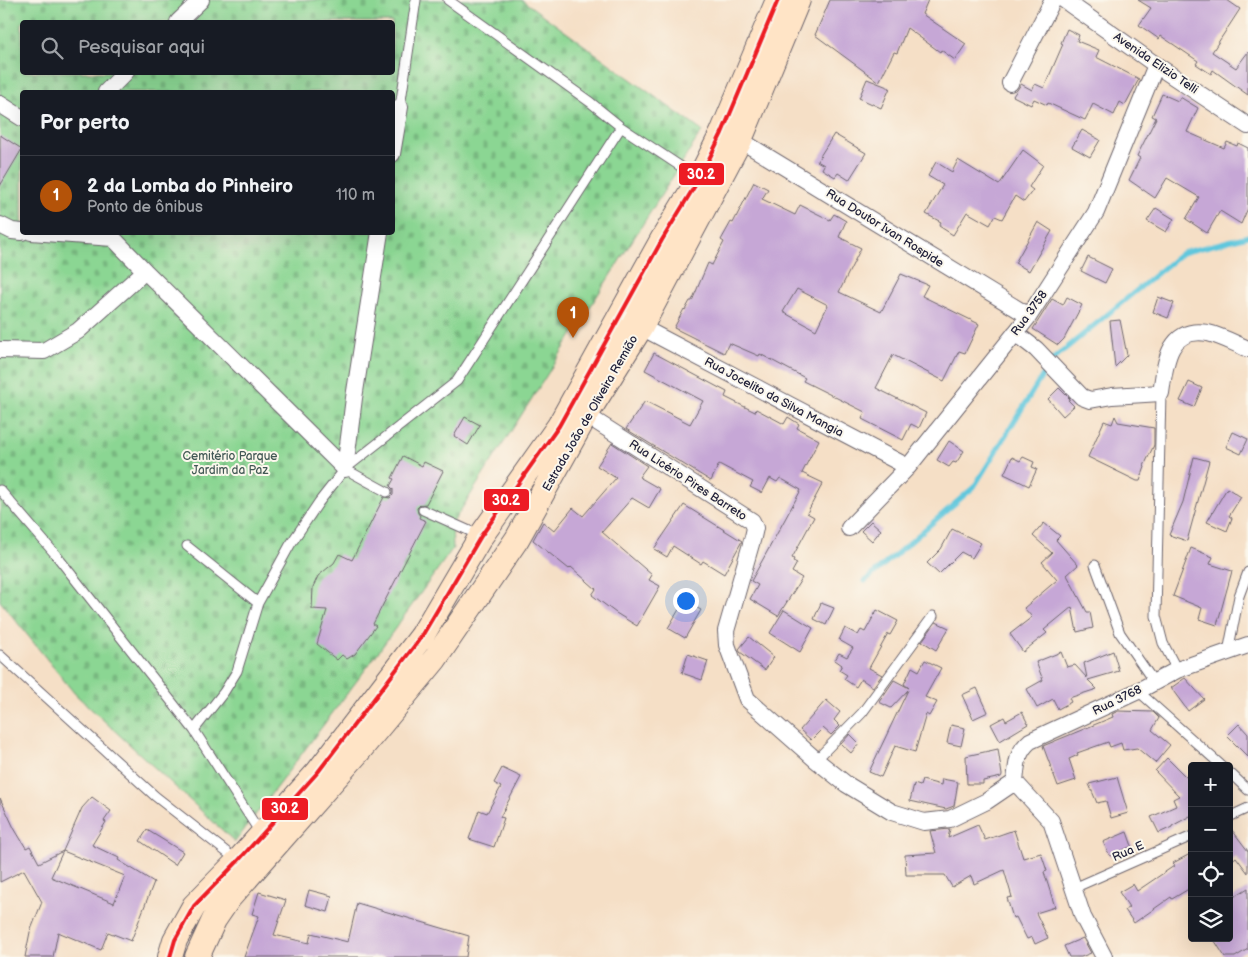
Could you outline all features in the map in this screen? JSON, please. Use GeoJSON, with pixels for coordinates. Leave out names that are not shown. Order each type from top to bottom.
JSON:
{"type":"FeatureCollection","features":[{"type":"Feature","properties":{"kind":"main road","name":"Estrada João de Oliveira Remião"},"geometry":{"type":"LineString","coordinates":[[170,957],[175,940],[194,906],[238,861],[318,772],[422,636],[482,537],[559,426],[722,133],[778,0]]}},
{"type":"Feature","properties":{"kind":"main road","name":"Estrada João de Oliveira Remião"},"geometry":{"type":"LineString","coordinates":[[197,957],[214,920],[229,898],[358,752],[436,659],[517,539],[586,415],[641,327],[740,140],[798,0]]}},
{"type":"Feature","properties":{"kind":"main road"},"geometry":{"type":"LineString","coordinates":[[495,572],[488,563],[482,537],[500,530],[506,536],[517,539]]}},
{"type":"Feature","properties":{"kind":"street"},"geometry":{"type":"LineString","coordinates":[[180,20],[201,0]]}},
{"type":"Feature","properties":{"kind":"street"},"geometry":{"type":"LineString","coordinates":[[1010,83],[1053,0]]}},
{"type":"Feature","properties":{"kind":"street","name":"Avenida Elizio Telli"},"geometry":{"type":"LineString","coordinates":[[1064,0],[1156,65],[1248,126]]}},
{"type":"Feature","properties":{"kind":"street","name":"Rua 3758"},"geometry":{"type":"LineString","coordinates":[[849,528],[908,467],[1029,316],[1096,212],[1156,65]]}},
{"type":"Feature","properties":{"kind":"street"},"geometry":{"type":"LineString","coordinates":[[108,90],[123,75]]}},
{"type":"Feature","properties":{"kind":"street"},"geometry":{"type":"LineString","coordinates":[[0,104],[20,117]]}},
{"type":"Feature","properties":{"kind":"street"},"geometry":{"type":"LineString","coordinates":[[395,136],[400,107]]}},
{"type":"Feature","properties":{"kind":"street","name":"Rua Doutor Ivan Rospide"},"geometry":{"type":"LineString","coordinates":[[740,140],[1029,316]]}},
{"type":"Feature","properties":{"kind":"street"},"geometry":{"type":"LineString","coordinates":[[0,225],[12,231],[20,232]]}},
{"type":"Feature","properties":{"kind":"street"},"geometry":{"type":"LineString","coordinates":[[112,235],[145,271],[345,469]]}},
{"type":"Feature","properties":{"kind":"street"},"geometry":{"type":"LineString","coordinates":[[345,469],[380,235]]}},
{"type":"Feature","properties":{"kind":"street"},"geometry":{"type":"LineString","coordinates":[[0,350],[44,351],[78,331],[145,271]]}},
{"type":"Feature","properties":{"kind":"street","name":"Rua Jocelito da Silva Mangia"},"geometry":{"type":"LineString","coordinates":[[641,327],[908,467]]}},
{"type":"Feature","properties":{"kind":"street"},"geometry":{"type":"LineString","coordinates":[[1015,333],[1036,349],[1082,397],[1090,400],[1112,396],[1161,393],[1165,366],[1172,345],[1186,334],[1208,333],[1248,349]]}},
{"type":"Feature","properties":{"kind":"street","name":"Rua Licério Pires Barreto"},"geometry":{"type":"LineString","coordinates":[[586,415],[752,521],[755,528],[726,631],[727,644],[746,699],[816,760],[846,784],[892,812],[924,822],[950,819],[987,801],[1015,782]]}},
{"type":"Feature","properties":{"kind":"street","name":"Rua 3768"},"geometry":{"type":"LineString","coordinates":[[1015,782],[1018,758],[1022,748],[1030,741],[1138,691],[1177,670],[1248,645]]}},
{"type":"Feature","properties":{"kind":"street"},"geometry":{"type":"LineString","coordinates":[[1015,782],[1052,821],[1083,917],[1104,957]]}},
{"type":"Feature","properties":{"kind":"lane"},"geometry":{"type":"LineString","coordinates":[[400,107],[416,0]]}},
{"type":"Feature","properties":{"kind":"lane"},"geometry":{"type":"LineString","coordinates":[[448,0],[698,179]]}},
{"type":"Feature","properties":{"kind":"lane"},"geometry":{"type":"LineString","coordinates":[[194,730],[224,692],[237,671],[258,603],[290,545],[319,502],[345,469],[457,381],[622,126]]}},
{"type":"Feature","properties":{"kind":"lane"},"geometry":{"type":"LineString","coordinates":[[1161,393],[1156,616],[1163,643],[1177,670]]}},
{"type":"Feature","properties":{"kind":"lane"},"geometry":{"type":"LineString","coordinates":[[345,469],[387,492]]}},
{"type":"Feature","properties":{"kind":"lane"},"geometry":{"type":"LineString","coordinates":[[0,490],[56,555],[194,730],[261,834]]}},
{"type":"Feature","properties":{"kind":"lane"},"geometry":{"type":"LineString","coordinates":[[424,510],[482,537]]}},
{"type":"Feature","properties":{"kind":"lane"},"geometry":{"type":"LineString","coordinates":[[187,546],[258,603]]}},
{"type":"Feature","properties":{"kind":"lane"},"geometry":{"type":"LineString","coordinates":[[1094,565],[1120,633],[1154,682]]}},
{"type":"Feature","properties":{"kind":"lane"},"geometry":{"type":"LineString","coordinates":[[1228,652],[1239,596],[1248,572]]}},
{"type":"Feature","properties":{"kind":"lane"},"geometry":{"type":"LineString","coordinates":[[816,760],[862,713],[933,616]]}},
{"type":"Feature","properties":{"kind":"lane"},"geometry":{"type":"LineString","coordinates":[[0,654],[155,796],[238,861]]}},
{"type":"Feature","properties":{"kind":"lane"},"geometry":{"type":"LineString","coordinates":[[1138,691],[1218,762]]}},
{"type":"Feature","properties":{"kind":"lane"},"geometry":{"type":"LineString","coordinates":[[1233,776],[1248,790]]}},
{"type":"Feature","properties":{"kind":"lane"},"geometry":{"type":"LineString","coordinates":[[1233,815],[1248,808]]}},
{"type":"Feature","properties":{"kind":"lane","name":"Rua E"},"geometry":{"type":"LineString","coordinates":[[1074,888],[1188,838]]}},
{"type":"Feature","properties":{"kind":"green space","name":"Cemitério Parque Jardim da Paz"},"geometry":{"type":"Polygon","coordinates":[[[0,0],[522,0],[702,131],[452,524],[453,548],[371,662],[235,842],[75,694],[0,601],[0,0]]]}},
{"type":"Feature","properties":{"kind":"building"},"geometry":{"type":"Polygon","coordinates":[[[830,0],[928,0],[922,14],[966,44],[955,60],[941,50],[940,52],[907,28],[897,53],[894,52],[879,82],[815,35],[830,0]]]}},
{"type":"Feature","properties":{"kind":"building"},"geometry":{"type":"Polygon","coordinates":[[[1138,0],[1227,0],[1240,9],[1212,52],[1236,68],[1248,52],[1248,95],[1213,70],[1211,74],[1196,64],[1198,61],[1161,36],[1159,39],[1139,25],[1151,8],[1138,0]]]}},
{"type":"Feature","properties":{"kind":"building"},"geometry":{"type":"Polygon","coordinates":[[[1067,29],[1079,35],[1077,41],[1099,50],[1096,57],[1139,79],[1125,105],[1120,102],[1114,115],[1093,104],[1085,120],[1048,103],[1047,105],[1034,99],[1031,105],[1013,96],[1021,84],[1032,90],[1035,84],[1044,88],[1063,44],[1061,43],[1067,29]]]}},
{"type":"Feature","properties":{"kind":"building"},"geometry":{"type":"Polygon","coordinates":[[[867,79],[890,88],[881,108],[859,98],[867,79]]]}},
{"type":"Feature","properties":{"kind":"building"},"geometry":{"type":"Polygon","coordinates":[[[1162,94],[1178,101],[1180,97],[1198,108],[1187,132],[1224,148],[1227,142],[1237,146],[1238,143],[1248,148],[1248,208],[1241,224],[1220,211],[1207,233],[1186,219],[1199,197],[1167,178],[1155,198],[1129,180],[1140,158],[1137,156],[1156,118],[1152,116],[1162,94]]]}},
{"type":"Feature","properties":{"kind":"building"},"geometry":{"type":"Polygon","coordinates":[[[1082,130],[1100,140],[1090,157],[1072,147],[1082,130]]]}},
{"type":"Feature","properties":{"kind":"building"},"geometry":{"type":"Polygon","coordinates":[[[834,134],[866,153],[849,180],[838,173],[835,177],[822,169],[824,165],[817,161],[834,134]]]}},
{"type":"Feature","properties":{"kind":"building"},"geometry":{"type":"Polygon","coordinates":[[[0,135],[20,148],[20,152],[0,186],[0,135]]]}},
{"type":"Feature","properties":{"kind":"building"},"geometry":{"type":"Polygon","coordinates":[[[1023,150],[1043,165],[1029,187],[1033,190],[1024,202],[1015,196],[1002,219],[995,216],[990,225],[967,212],[953,235],[939,226],[941,222],[926,214],[943,185],[928,176],[936,162],[952,172],[958,160],[999,185],[1023,150]]]}},
{"type":"Feature","properties":{"kind":"building"},"geometry":{"type":"Polygon","coordinates":[[[754,182],[768,189],[762,199],[795,215],[800,205],[830,220],[834,214],[846,221],[839,237],[861,248],[839,292],[881,312],[901,274],[928,285],[922,296],[979,324],[965,353],[959,351],[944,381],[893,355],[876,388],[926,413],[919,428],[911,424],[903,440],[862,419],[865,412],[803,381],[805,378],[760,354],[759,356],[729,343],[724,353],[674,328],[684,309],[692,301],[708,263],[712,265],[724,242],[721,240],[731,222],[733,223],[754,182]],[[797,289],[783,312],[816,330],[828,305],[797,289]]]}},
{"type":"Feature","properties":{"kind":"building"},"geometry":{"type":"Polygon","coordinates":[[[1156,208],[1174,219],[1166,232],[1147,221],[1156,208]]]}},
{"type":"Feature","properties":{"kind":"building"},"geometry":{"type":"Polygon","coordinates":[[[1038,222],[1052,231],[1029,271],[1015,263],[1038,222]]]}},
{"type":"Feature","properties":{"kind":"building"},"geometry":{"type":"Polygon","coordinates":[[[1088,257],[1112,269],[1105,283],[1081,271],[1088,257]]]}},
{"type":"Feature","properties":{"kind":"building"},"geometry":{"type":"Polygon","coordinates":[[[1067,297],[1082,305],[1064,339],[1058,345],[1033,329],[1052,299],[1063,305],[1067,297]]]}},
{"type":"Feature","properties":{"kind":"building"},"geometry":{"type":"Polygon","coordinates":[[[1158,297],[1174,303],[1168,318],[1153,312],[1158,297]]]}},
{"type":"Feature","properties":{"kind":"building"},"geometry":{"type":"Polygon","coordinates":[[[1120,320],[1127,355],[1115,367],[1110,321],[1120,320]]]}},
{"type":"Feature","properties":{"kind":"building"},"geometry":{"type":"Polygon","coordinates":[[[654,353],[727,392],[725,397],[755,412],[756,409],[784,424],[788,417],[799,424],[797,428],[819,440],[802,473],[823,483],[807,513],[814,517],[792,558],[797,563],[792,572],[802,578],[778,616],[750,599],[758,585],[751,581],[801,490],[780,478],[777,482],[770,478],[762,493],[750,487],[753,482],[719,464],[711,481],[626,429],[645,401],[690,424],[703,401],[645,370],[654,353]]]}},
{"type":"Feature","properties":{"kind":"building"},"geometry":{"type":"Polygon","coordinates":[[[1189,382],[1202,388],[1194,407],[1180,401],[1189,382]]]}},
{"type":"Feature","properties":{"kind":"building"},"geometry":{"type":"Polygon","coordinates":[[[1059,388],[1074,406],[1063,416],[1048,399],[1059,388]]]}},
{"type":"Feature","properties":{"kind":"building"},"geometry":{"type":"Polygon","coordinates":[[[1115,416],[1118,422],[1154,428],[1154,445],[1144,466],[1140,481],[1088,457],[1104,421],[1112,424],[1115,416]]]}},
{"type":"Feature","properties":{"kind":"building"},"geometry":{"type":"Polygon","coordinates":[[[465,417],[480,425],[468,445],[454,436],[465,417]]]}},
{"type":"Feature","properties":{"kind":"building"},"geometry":{"type":"Polygon","coordinates":[[[1233,432],[1248,439],[1241,454],[1226,447],[1233,432]]]}},
{"type":"Feature","properties":{"kind":"building"},"geometry":{"type":"Polygon","coordinates":[[[949,441],[964,451],[956,463],[953,462],[949,467],[937,460],[949,441]]]}},
{"type":"Feature","properties":{"kind":"building"},"geometry":{"type":"Polygon","coordinates":[[[612,443],[647,466],[639,477],[660,489],[649,508],[632,498],[602,532],[652,575],[649,580],[660,586],[637,626],[592,595],[596,589],[571,567],[569,569],[533,540],[543,522],[554,531],[573,508],[583,516],[616,478],[597,466],[612,443]]]}},
{"type":"Feature","properties":{"kind":"building"},"geometry":{"type":"Polygon","coordinates":[[[403,456],[422,466],[424,462],[443,471],[426,504],[420,505],[417,508],[419,518],[426,521],[373,624],[376,626],[355,654],[347,659],[342,655],[337,660],[317,644],[327,610],[312,609],[313,587],[318,576],[334,563],[339,554],[352,560],[384,497],[390,498],[393,495],[393,489],[390,486],[394,479],[392,478],[403,456]]]}},
{"type":"Feature","properties":{"kind":"building"},"geometry":{"type":"Polygon","coordinates":[[[1012,457],[1020,461],[1023,457],[1034,462],[1032,467],[1037,469],[1029,486],[1004,474],[1012,457]]]}},
{"type":"Feature","properties":{"kind":"building"},"geometry":{"type":"Polygon","coordinates":[[[1194,457],[1209,461],[1187,541],[1169,535],[1183,502],[1194,457]]]}},
{"type":"Feature","properties":{"kind":"building"},"geometry":{"type":"Polygon","coordinates":[[[1227,488],[1241,497],[1229,516],[1232,518],[1227,531],[1207,522],[1227,488]]]}},
{"type":"Feature","properties":{"kind":"building"},"geometry":{"type":"Polygon","coordinates":[[[684,505],[742,541],[724,574],[703,561],[701,564],[673,546],[667,557],[654,549],[684,505]]]}},
{"type":"Feature","properties":{"kind":"building"},"geometry":{"type":"Polygon","coordinates":[[[871,521],[881,530],[872,541],[861,531],[871,521]]]}},
{"type":"Feature","properties":{"kind":"building"},"geometry":{"type":"Polygon","coordinates":[[[1044,523],[1060,536],[1056,540],[1078,565],[1067,575],[1087,612],[1090,612],[1093,628],[1077,632],[1072,607],[1044,630],[1047,633],[1023,652],[1010,634],[1032,617],[1024,608],[1057,580],[1042,562],[1052,553],[1033,536],[1044,523]]]}},
{"type":"Feature","properties":{"kind":"building"},"geometry":{"type":"Polygon","coordinates":[[[952,529],[981,543],[972,558],[961,552],[939,574],[927,563],[941,549],[952,529]]]}},
{"type":"Feature","properties":{"kind":"building"},"geometry":{"type":"Polygon","coordinates":[[[1191,548],[1213,557],[1210,564],[1232,571],[1217,625],[1199,619],[1202,608],[1173,596],[1191,548]]]}},
{"type":"Feature","properties":{"kind":"building"},"geometry":{"type":"Polygon","coordinates":[[[684,601],[701,610],[685,638],[668,628],[684,601]]]}},
{"type":"Feature","properties":{"kind":"building"},"geometry":{"type":"Polygon","coordinates":[[[821,603],[834,608],[826,625],[814,619],[821,603]]]}},
{"type":"Feature","properties":{"kind":"building"},"geometry":{"type":"Polygon","coordinates":[[[784,610],[813,628],[800,652],[770,633],[784,610]]]}},
{"type":"Feature","properties":{"kind":"building"},"geometry":{"type":"Polygon","coordinates":[[[877,610],[898,621],[890,635],[888,634],[869,668],[882,675],[873,687],[861,679],[856,687],[844,679],[847,675],[839,670],[842,665],[835,660],[839,653],[847,657],[853,648],[839,640],[845,628],[858,635],[861,630],[865,632],[877,610]]]}},
{"type":"Feature","properties":{"kind":"building"},"geometry":{"type":"Polygon","coordinates":[[[936,622],[949,628],[936,650],[922,641],[936,622]]]}},
{"type":"Feature","properties":{"kind":"building"},"geometry":{"type":"Polygon","coordinates":[[[749,637],[774,657],[765,670],[740,652],[739,649],[749,637]]]}},
{"type":"Feature","properties":{"kind":"building"},"geometry":{"type":"Polygon","coordinates":[[[1113,651],[1119,671],[1088,680],[1097,689],[1069,698],[1071,702],[1058,709],[1053,699],[1037,708],[1027,689],[1043,680],[1036,662],[1061,652],[1067,667],[1075,665],[1087,678],[1084,663],[1113,651]]]}},
{"type":"Feature","properties":{"kind":"building"},"geometry":{"type":"Polygon","coordinates":[[[688,654],[708,661],[702,680],[682,673],[688,654]]]}},
{"type":"Feature","properties":{"kind":"building"},"geometry":{"type":"Polygon","coordinates":[[[925,660],[941,668],[925,697],[937,702],[929,716],[926,714],[915,752],[895,746],[881,777],[869,772],[908,690],[891,708],[879,702],[894,680],[909,688],[904,684],[912,667],[919,671],[925,660]]]}},
{"type":"Feature","properties":{"kind":"building"},"geometry":{"type":"Polygon","coordinates":[[[1185,678],[1204,699],[1188,711],[1171,688],[1185,678]]]}},
{"type":"Feature","properties":{"kind":"building"},"geometry":{"type":"Polygon","coordinates":[[[977,688],[988,712],[973,719],[962,695],[977,688]]]}},
{"type":"Feature","properties":{"kind":"building"},"geometry":{"type":"Polygon","coordinates":[[[826,700],[840,712],[834,720],[840,726],[831,735],[823,728],[811,740],[800,730],[826,700]]]}},
{"type":"Feature","properties":{"kind":"building"},"geometry":{"type":"Polygon","coordinates":[[[1118,711],[1153,712],[1159,718],[1152,730],[1170,745],[1155,763],[1137,748],[1123,750],[1121,743],[1110,747],[1108,742],[1077,753],[1078,755],[1069,759],[1076,780],[1058,786],[1043,746],[1113,717],[1112,714],[1118,711]]]}},
{"type":"Feature","properties":{"kind":"building"},"geometry":{"type":"Polygon","coordinates":[[[1022,712],[1028,724],[1000,741],[991,724],[1004,717],[1006,721],[1022,712]]]}},
{"type":"Feature","properties":{"kind":"building"},"geometry":{"type":"Polygon","coordinates":[[[1239,724],[1248,734],[1248,757],[1227,736],[1239,724]]]}},
{"type":"Feature","properties":{"kind":"building"},"geometry":{"type":"Polygon","coordinates":[[[951,725],[965,728],[961,746],[947,743],[951,725]]]}},
{"type":"Feature","properties":{"kind":"building"},"geometry":{"type":"Polygon","coordinates":[[[850,734],[859,743],[851,753],[841,744],[850,734]]]}},
{"type":"Feature","properties":{"kind":"building"},"geometry":{"type":"Polygon","coordinates":[[[998,749],[1001,777],[983,781],[983,784],[967,784],[966,756],[998,749]]]}},
{"type":"Feature","properties":{"kind":"building"},"geometry":{"type":"Polygon","coordinates":[[[1167,758],[1188,779],[1188,817],[1159,833],[1151,817],[1176,806],[1173,799],[1179,796],[1155,771],[1167,758]]]}},
{"type":"Feature","properties":{"kind":"building"},"geometry":{"type":"Polygon","coordinates":[[[502,768],[521,777],[500,817],[504,818],[494,847],[469,839],[479,810],[487,813],[501,787],[494,783],[502,768]]]}},
{"type":"Feature","properties":{"kind":"building"},"geometry":{"type":"Polygon","coordinates":[[[1117,777],[1128,813],[1111,818],[1106,801],[1097,803],[1089,784],[1117,777]]]}},
{"type":"Feature","properties":{"kind":"building"},"geometry":{"type":"Polygon","coordinates":[[[942,779],[958,782],[954,806],[946,809],[910,801],[914,784],[920,786],[922,780],[941,785],[942,779]]]}},
{"type":"Feature","properties":{"kind":"building"},"geometry":{"type":"Polygon","coordinates":[[[92,797],[111,811],[92,845],[119,858],[118,860],[154,882],[131,941],[108,932],[101,950],[58,932],[53,957],[25,957],[30,932],[42,902],[24,870],[0,882],[0,798],[26,848],[30,846],[39,863],[63,851],[82,808],[92,797]],[[63,851],[51,877],[114,903],[125,876],[63,851]]]}},
{"type":"Feature","properties":{"kind":"building"},"geometry":{"type":"Polygon","coordinates":[[[978,825],[985,840],[1014,830],[1023,858],[1041,853],[1047,871],[1044,872],[1055,907],[1036,913],[1048,938],[1035,944],[1032,937],[1027,939],[1016,917],[1013,918],[1007,898],[1012,897],[1004,870],[974,884],[971,876],[952,887],[945,875],[906,875],[905,855],[936,853],[930,831],[950,829],[948,838],[978,825]]]}},
{"type":"Feature","properties":{"kind":"building"},"geometry":{"type":"Polygon","coordinates":[[[147,830],[183,852],[175,865],[140,841],[147,830]]]}},
{"type":"Feature","properties":{"kind":"building"},"geometry":{"type":"Polygon","coordinates":[[[1233,831],[1248,851],[1248,873],[1236,857],[1233,860],[1233,831]]]}},
{"type":"Feature","properties":{"kind":"building"},"geometry":{"type":"Polygon","coordinates":[[[1127,832],[1132,846],[1110,856],[1103,842],[1127,832]]]}},
{"type":"Feature","properties":{"kind":"building"},"geometry":{"type":"Polygon","coordinates":[[[1188,855],[1188,889],[1172,899],[1171,897],[1134,923],[1125,910],[1129,907],[1119,892],[1133,884],[1137,891],[1174,866],[1173,863],[1188,855]]]}},
{"type":"Feature","properties":{"kind":"building"},"geometry":{"type":"Polygon","coordinates":[[[1248,888],[1248,949],[1235,957],[1225,957],[1216,942],[1233,942],[1233,897],[1248,888]]]}},
{"type":"Feature","properties":{"kind":"building"},"geometry":{"type":"Polygon","coordinates":[[[309,890],[332,896],[328,912],[305,905],[309,890]]]}},
{"type":"Feature","properties":{"kind":"building"},"geometry":{"type":"Polygon","coordinates":[[[259,892],[286,900],[274,935],[309,943],[311,933],[348,942],[357,903],[469,936],[466,957],[244,957],[259,916],[252,914],[259,892]]]}},
{"type":"Feature","properties":{"kind":"building"},"geometry":{"type":"Polygon","coordinates":[[[1083,938],[1091,953],[1081,957],[1069,957],[1064,946],[1083,938]]]}},
{"type":"Feature","properties":{"kind":"waterway"},"geometry":{"type":"LineString","coordinates":[[865,581],[974,487],[1052,360],[1182,253],[1248,236]]}},
{"type":"Feature","properties":{"kind":"transit line","name":"30.2"},"geometry":{"type":"LineString","coordinates":[[170,957],[175,940],[194,906],[238,861],[318,772],[422,636],[481,536],[559,426],[662,240],[699,179],[722,133],[778,0]]}},
{"type":"Feature","properties":{"kind":"place","name":"2 da Lomba do Pinheiro"},"geometry":{"type":"Point","coordinates":[573,338]}}]}
